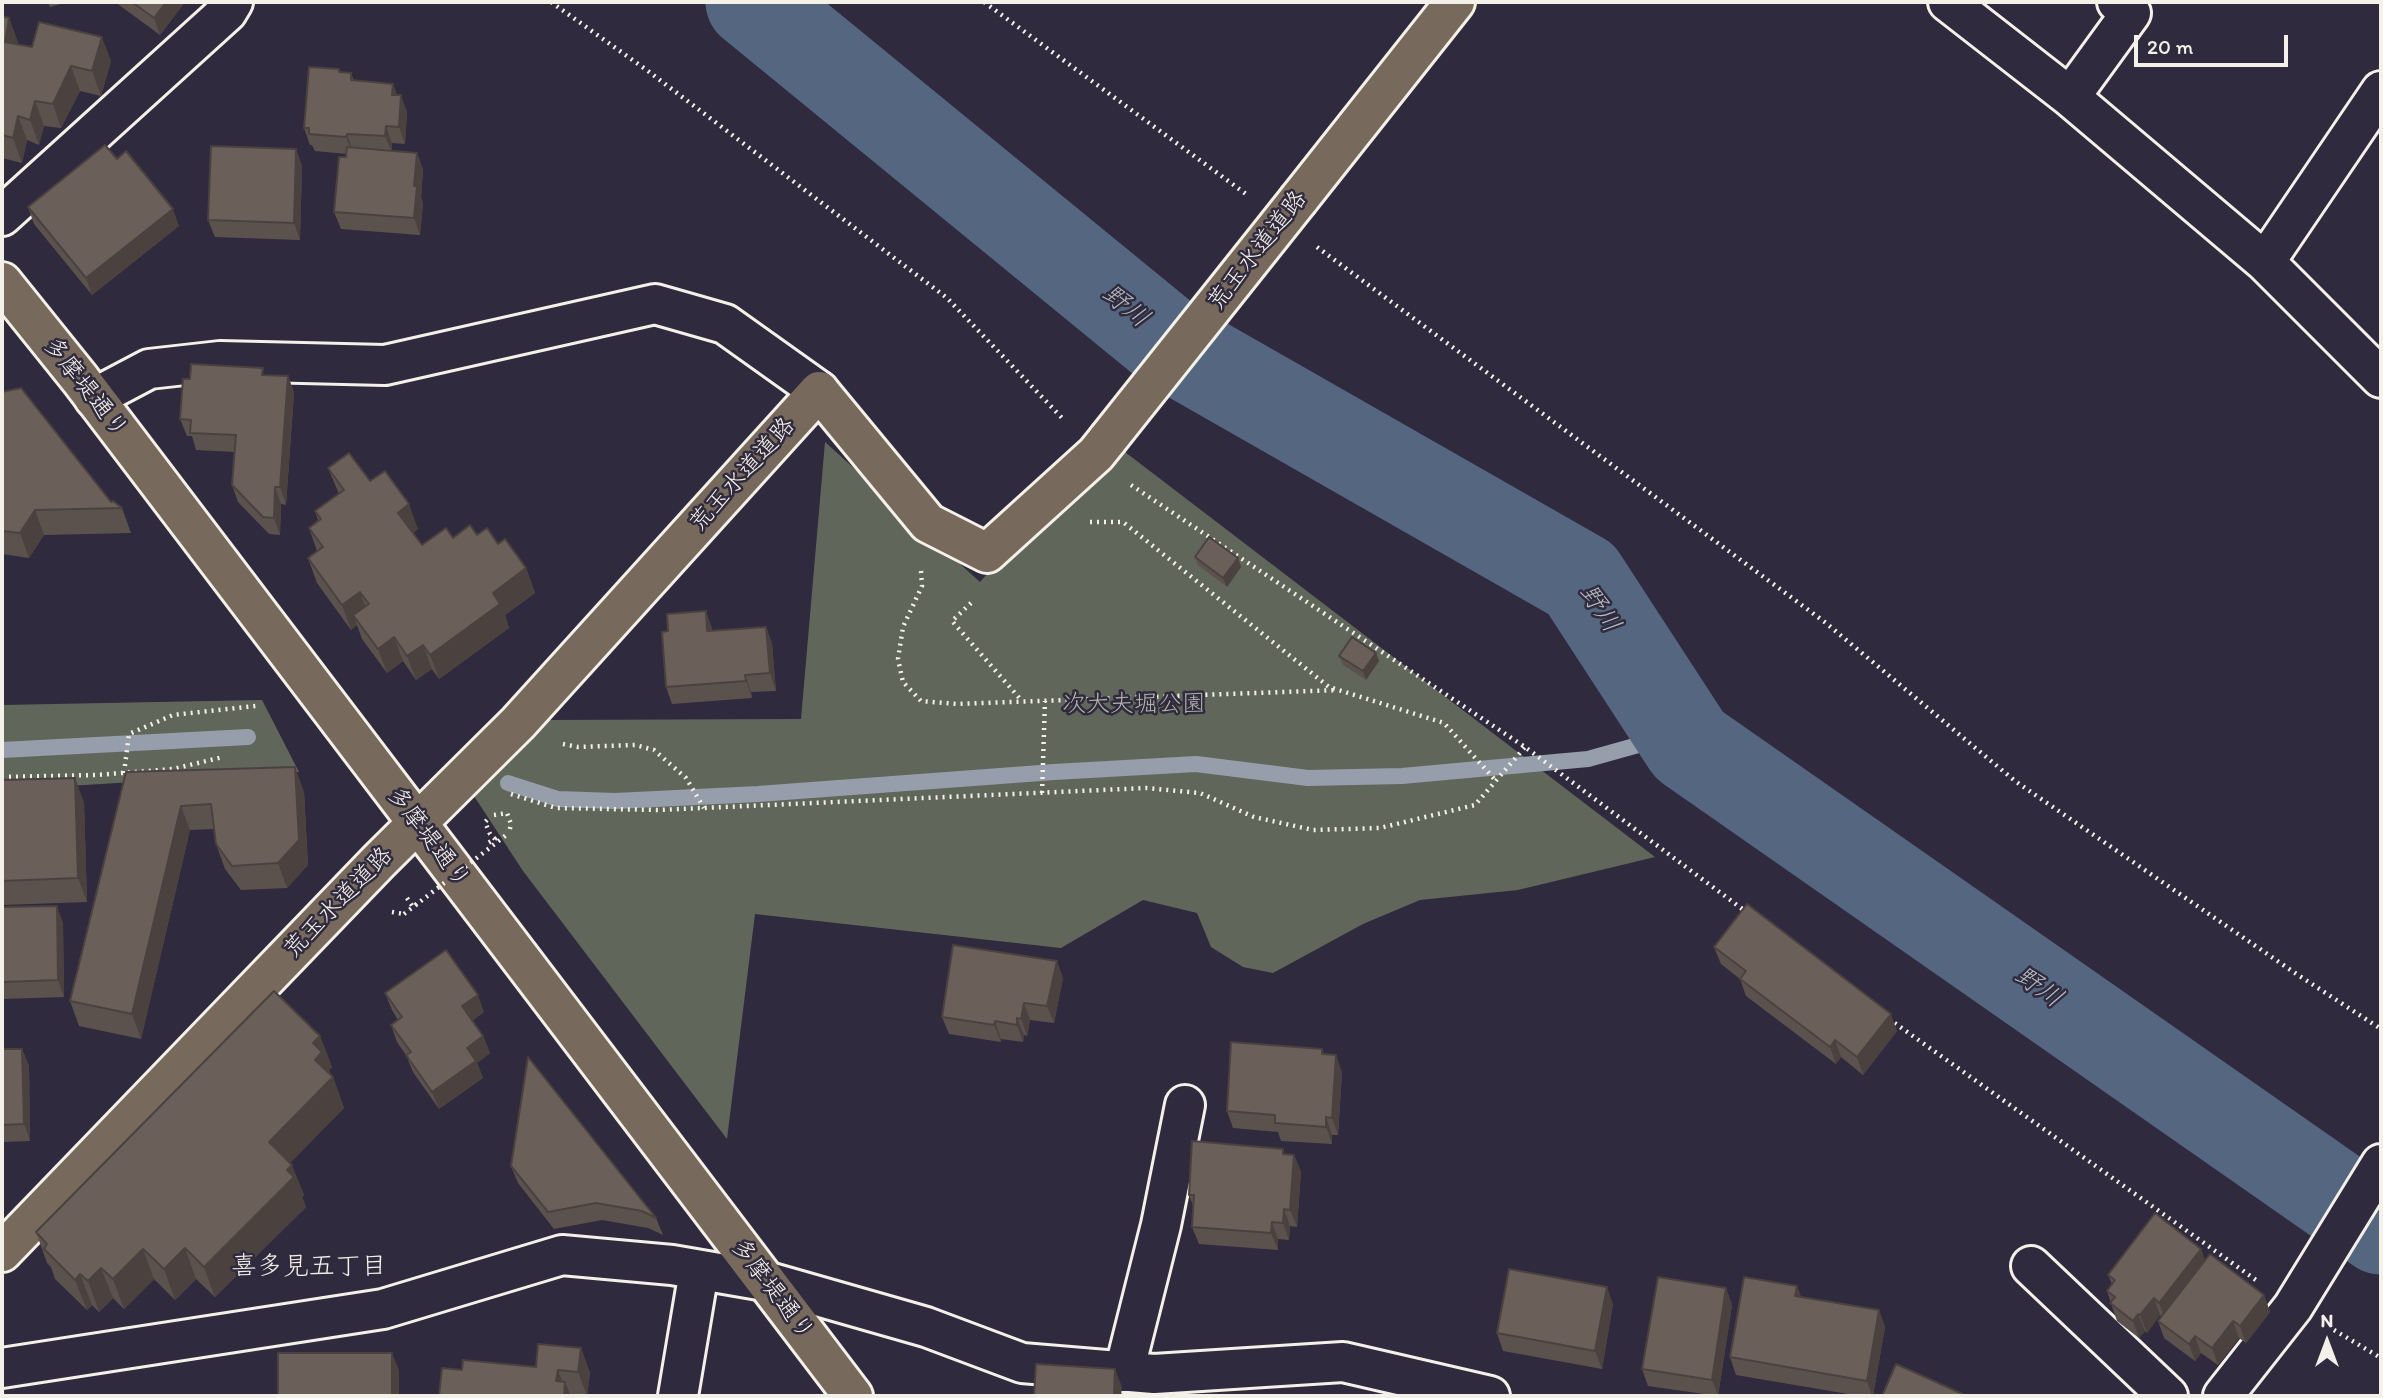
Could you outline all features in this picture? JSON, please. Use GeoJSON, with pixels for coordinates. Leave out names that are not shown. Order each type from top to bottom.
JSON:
{"type":"FeatureCollection","features":[{"type":"Feature","properties":{"kind":"main road","name":"荒玉水道道路"},"geometry":{"type":"LineString","coordinates":[[2,1252],[417,823],[518,723],[819,391],[928,523],[986,553],[1102,447],[1455,2]]}},
{"type":"Feature","properties":{"kind":"main road","name":"多摩堤通り"},"geometry":{"type":"LineString","coordinates":[[2,282],[94,398],[853,1396]]}},
{"type":"Feature","properties":{"kind":"street"},"geometry":{"type":"LineString","coordinates":[[2,216],[227,12],[233,2]]}},
{"type":"Feature","properties":{"kind":"street"},"geometry":{"type":"LineString","coordinates":[[1948,2],[2070,97],[2265,262],[2381,378]]}},
{"type":"Feature","properties":{"kind":"street"},"geometry":{"type":"LineString","coordinates":[[2070,97],[2131,13],[2117,2]]}},
{"type":"Feature","properties":{"kind":"street"},"geometry":{"type":"LineString","coordinates":[[2265,262],[2381,91]]}},
{"type":"Feature","properties":{"kind":"street"},"geometry":{"type":"LineString","coordinates":[[94,398],[149,369],[220,361],[385,365],[655,304],[725,324],[819,391]]}},
{"type":"Feature","properties":{"kind":"street"},"geometry":{"type":"LineString","coordinates":[[1124,1372],[1161,1225],[1185,1105]]}},
{"type":"Feature","properties":{"kind":"street"},"geometry":{"type":"LineString","coordinates":[[2223,1396],[2302,1291],[2381,1164]]}},
{"type":"Feature","properties":{"kind":"street"},"geometry":{"type":"LineString","coordinates":[[2,1368],[383,1309],[562,1255],[686,1268],[765,1281],[926,1327],[1022,1363],[1154,1374],[1343,1362],[1490,1396]]}},
{"type":"Feature","properties":{"kind":"street"},"geometry":{"type":"LineString","coordinates":[[2031,1266],[2168,1396]]}},
{"type":"Feature","properties":{"kind":"street"},"geometry":{"type":"LineString","coordinates":[[678,1396],[686,1268]]}},
{"type":"Feature","properties":{"kind":"path"},"geometry":{"type":"LineString","coordinates":[[551,2],[648,71],[947,298],[1102,447],[1115,475],[1525,747],[1755,918]]}},
{"type":"Feature","properties":{"kind":"path"},"geometry":{"type":"LineString","coordinates":[[984,2],[1249,197]]}},
{"type":"Feature","properties":{"kind":"path"},"geometry":{"type":"LineString","coordinates":[[1315,245],[1826,623],[2015,780],[2295,973],[2381,1028]]}},
{"type":"Feature","properties":{"kind":"path"},"geometry":{"type":"LineString","coordinates":[[1086,522],[1123,522],[1329,687],[1444,723],[1496,781]]}},
{"type":"Feature","properties":{"kind":"path"},"geometry":{"type":"LineString","coordinates":[[921,567],[922,586],[903,627],[898,659],[902,682],[921,701],[957,704],[1337,690]]}},
{"type":"Feature","properties":{"kind":"path"},"geometry":{"type":"LineString","coordinates":[[963,593],[971,603]]}},
{"type":"Feature","properties":{"kind":"path"},"geometry":{"type":"LineString","coordinates":[[981,594],[952,621],[1022,702]]}},
{"type":"Feature","properties":{"kind":"path"},"geometry":{"type":"LineString","coordinates":[[1042,793],[1045,701]]}},
{"type":"Feature","properties":{"kind":"path"},"geometry":{"type":"LineString","coordinates":[[124,773],[129,734],[173,715],[256,706]]}},
{"type":"Feature","properties":{"kind":"path"},"geometry":{"type":"LineString","coordinates":[[518,723],[560,743],[578,747],[635,746],[654,750],[686,778],[704,808]]}},
{"type":"Feature","properties":{"kind":"path"},"geometry":{"type":"LineString","coordinates":[[503,792],[556,808],[658,810],[1146,788],[1200,793],[1254,817],[1313,830],[1380,828],[1475,806],[1525,747]]}},
{"type":"Feature","properties":{"kind":"path"},"geometry":{"type":"LineString","coordinates":[[2,777],[96,775],[173,769],[223,757]]}},
{"type":"Feature","properties":{"kind":"path"},"geometry":{"type":"LineString","coordinates":[[404,914],[509,833],[511,824],[507,813],[496,813],[485,822],[495,839]]}},
{"type":"Feature","properties":{"kind":"path"},"geometry":{"type":"LineString","coordinates":[[1885,1016],[2302,1291],[2381,1358]]}},
{"type":"Feature","properties":{"kind":"green space","name":"次大夫堀公園"},"geometry":{"type":"Polygon","coordinates":[[[1108,439],[1655,857],[1518,890],[1420,900],[1363,924],[1273,973],[1243,967],[1211,947],[1197,913],[1143,900],[1061,948],[755,914],[727,1139],[523,871],[472,793],[543,720],[801,719],[825,442],[980,582],[1108,439]]]}},
{"type":"Feature","properties":{"kind":"green space"},"geometry":{"type":"Polygon","coordinates":[[[262,700],[299,772],[2,790],[2,705],[262,700]]]}},
{"type":"Feature","properties":{"kind":"building"},"geometry":{"type":"Polygon","coordinates":[[[132,2],[166,2],[154,18],[132,2]]]}},
{"type":"Feature","properties":{"kind":"building"},"geometry":{"type":"Polygon","coordinates":[[[2,16],[9,18],[5,42],[32,47],[39,22],[102,37],[92,71],[71,66],[53,104],[35,101],[30,120],[18,116],[13,138],[2,135],[2,16]]]}},
{"type":"Feature","properties":{"kind":"building"},"geometry":{"type":"Polygon","coordinates":[[[309,67],[339,69],[339,72],[351,73],[351,80],[393,84],[392,95],[401,95],[399,127],[386,126],[385,136],[309,134],[309,128],[304,128],[309,67]]]}},
{"type":"Feature","properties":{"kind":"building"},"geometry":{"type":"Polygon","coordinates":[[[105,145],[117,159],[126,151],[173,209],[86,278],[28,207],[105,145]]]}},
{"type":"Feature","properties":{"kind":"building"},"geometry":{"type":"Polygon","coordinates":[[[211,146],[296,149],[294,223],[208,220],[211,146]]]}},
{"type":"Feature","properties":{"kind":"building"},"geometry":{"type":"Polygon","coordinates":[[[347,147],[417,153],[414,218],[334,212],[339,157],[346,157],[347,147]]]}},
{"type":"Feature","properties":{"kind":"building"},"geometry":{"type":"Polygon","coordinates":[[[191,364],[263,368],[262,375],[288,376],[280,487],[275,487],[274,518],[263,517],[232,485],[236,435],[190,433],[191,420],[180,419],[183,379],[190,379],[191,364]]]}},
{"type":"Feature","properties":{"kind":"building"},"geometry":{"type":"Polygon","coordinates":[[[21,388],[111,502],[122,508],[35,510],[20,533],[2,531],[2,392],[21,388]]]}},
{"type":"Feature","properties":{"kind":"building"},"geometry":{"type":"Polygon","coordinates":[[[349,453],[370,481],[385,471],[409,504],[398,513],[422,545],[446,528],[453,538],[470,525],[477,535],[487,528],[498,544],[505,539],[526,568],[493,593],[500,604],[430,655],[423,645],[407,656],[394,637],[378,649],[353,615],[369,604],[360,592],[342,605],[308,558],[323,547],[309,528],[321,519],[315,511],[344,490],[328,468],[349,453]]]}},
{"type":"Feature","properties":{"kind":"building"},"geometry":{"type":"Polygon","coordinates":[[[1209,537],[1238,558],[1223,578],[1195,557],[1209,537]]]}},
{"type":"Feature","properties":{"kind":"building"},"geometry":{"type":"Polygon","coordinates":[[[706,611],[707,631],[766,627],[770,673],[745,675],[746,681],[666,687],[662,632],[668,631],[667,614],[706,611]]]}},
{"type":"Feature","properties":{"kind":"building"},"geometry":{"type":"Polygon","coordinates":[[[1352,637],[1376,653],[1363,671],[1339,656],[1352,637]]]}},
{"type":"Feature","properties":{"kind":"building"},"geometry":{"type":"Polygon","coordinates":[[[295,767],[299,840],[278,863],[232,866],[216,844],[211,804],[181,806],[132,1014],[70,1001],[126,772],[295,767]]]}},
{"type":"Feature","properties":{"kind":"building"},"geometry":{"type":"Polygon","coordinates":[[[75,778],[78,878],[2,881],[2,780],[75,778]]]}},
{"type":"Feature","properties":{"kind":"building"},"geometry":{"type":"Polygon","coordinates":[[[1747,904],[1891,1014],[1857,1057],[1835,1040],[1830,1047],[1740,979],[1746,971],[1714,947],[1747,904]]]}},
{"type":"Feature","properties":{"kind":"building"},"geometry":{"type":"Polygon","coordinates":[[[57,906],[58,980],[2,982],[2,907],[57,906]]]}},
{"type":"Feature","properties":{"kind":"building"},"geometry":{"type":"Polygon","coordinates":[[[953,945],[1057,961],[1047,1006],[1024,1003],[1021,1019],[1017,1018],[1017,1025],[995,1021],[994,1025],[942,1017],[953,945]]]}},
{"type":"Feature","properties":{"kind":"building"},"geometry":{"type":"Polygon","coordinates":[[[446,950],[478,995],[462,1006],[483,1036],[467,1048],[476,1061],[432,1092],[406,1055],[411,1052],[391,1025],[402,1017],[385,993],[446,950]]]}},
{"type":"Feature","properties":{"kind":"building"},"geometry":{"type":"Polygon","coordinates":[[[274,991],[320,1036],[313,1043],[322,1052],[315,1060],[333,1077],[269,1142],[292,1165],[287,1170],[294,1177],[204,1267],[185,1248],[164,1269],[143,1249],[113,1279],[101,1268],[88,1281],[80,1274],[75,1280],[44,1249],[47,1244],[36,1232],[274,991]]]}},
{"type":"Feature","properties":{"kind":"building"},"geometry":{"type":"Polygon","coordinates":[[[1231,1042],[1322,1049],[1322,1054],[1336,1055],[1332,1118],[1326,1117],[1326,1127],[1275,1123],[1275,1115],[1227,1111],[1231,1042]]]}},
{"type":"Feature","properties":{"kind":"building"},"geometry":{"type":"Polygon","coordinates":[[[2,1049],[22,1049],[24,1124],[2,1125],[2,1049]]]}},
{"type":"Feature","properties":{"kind":"building"},"geometry":{"type":"Polygon","coordinates":[[[528,1057],[656,1218],[642,1211],[596,1203],[548,1212],[511,1166],[528,1057]]]}},
{"type":"Feature","properties":{"kind":"building"},"geometry":{"type":"Polygon","coordinates":[[[1192,1141],[1283,1149],[1283,1154],[1294,1155],[1290,1210],[1284,1209],[1283,1223],[1272,1222],[1271,1233],[1192,1227],[1194,1195],[1189,1195],[1192,1141]]]}},
{"type":"Feature","properties":{"kind":"building"},"geometry":{"type":"Polygon","coordinates":[[[2155,1213],[2201,1249],[2159,1303],[2154,1298],[2133,1321],[2110,1303],[2115,1297],[2107,1291],[2115,1280],[2108,1275],[2155,1213]]]}},
{"type":"Feature","properties":{"kind":"building"},"geometry":{"type":"Polygon","coordinates":[[[2210,1254],[2264,1295],[2240,1326],[2233,1321],[2212,1348],[2195,1336],[2189,1344],[2158,1321],[2210,1254]]]}},
{"type":"Feature","properties":{"kind":"building"},"geometry":{"type":"Polygon","coordinates":[[[1509,1269],[1607,1287],[1595,1351],[1497,1333],[1509,1269]]]}},
{"type":"Feature","properties":{"kind":"building"},"geometry":{"type":"Polygon","coordinates":[[[1658,1277],[1726,1288],[1712,1380],[1642,1369],[1658,1277]]]}},
{"type":"Feature","properties":{"kind":"building"},"geometry":{"type":"Polygon","coordinates":[[[1744,1277],[1797,1286],[1795,1296],[1879,1310],[1867,1381],[1730,1357],[1744,1277]]]}},
{"type":"Feature","properties":{"kind":"building"},"geometry":{"type":"Polygon","coordinates":[[[538,1344],[581,1348],[578,1372],[558,1370],[556,1381],[565,1382],[564,1396],[439,1396],[442,1368],[462,1370],[463,1360],[536,1367],[538,1344]]]}},
{"type":"Feature","properties":{"kind":"building"},"geometry":{"type":"Polygon","coordinates":[[[278,1353],[392,1353],[392,1396],[278,1396],[278,1353]]]}},
{"type":"Feature","properties":{"kind":"building"},"geometry":{"type":"Polygon","coordinates":[[[1036,1364],[1115,1369],[1114,1396],[1034,1396],[1036,1364]]]}},
{"type":"Feature","properties":{"kind":"building"},"geometry":{"type":"Polygon","coordinates":[[[1896,1364],[1967,1396],[1882,1396],[1896,1364]]]}},
{"type":"Feature","properties":{"kind":"waterway","name":"野川"},"geometry":{"type":"LineString","coordinates":[[752,2],[1171,345],[1581,579],[1689,745],[2381,1228]]}},
{"type":"Feature","properties":{"kind":"waterway"},"geometry":{"type":"LineString","coordinates":[[508,783],[558,799],[615,801],[758,794],[1196,764],[1308,778],[1402,776],[1588,759],[1681,733]]}},
{"type":"Feature","properties":{"kind":"waterway"},"geometry":{"type":"LineString","coordinates":[[2,750],[248,737]]}},
{"type":"Feature","properties":{"kind":"district","name":"喜多見五丁目"},"geometry":{"type":"Point","coordinates":[309,1267]}}]}
